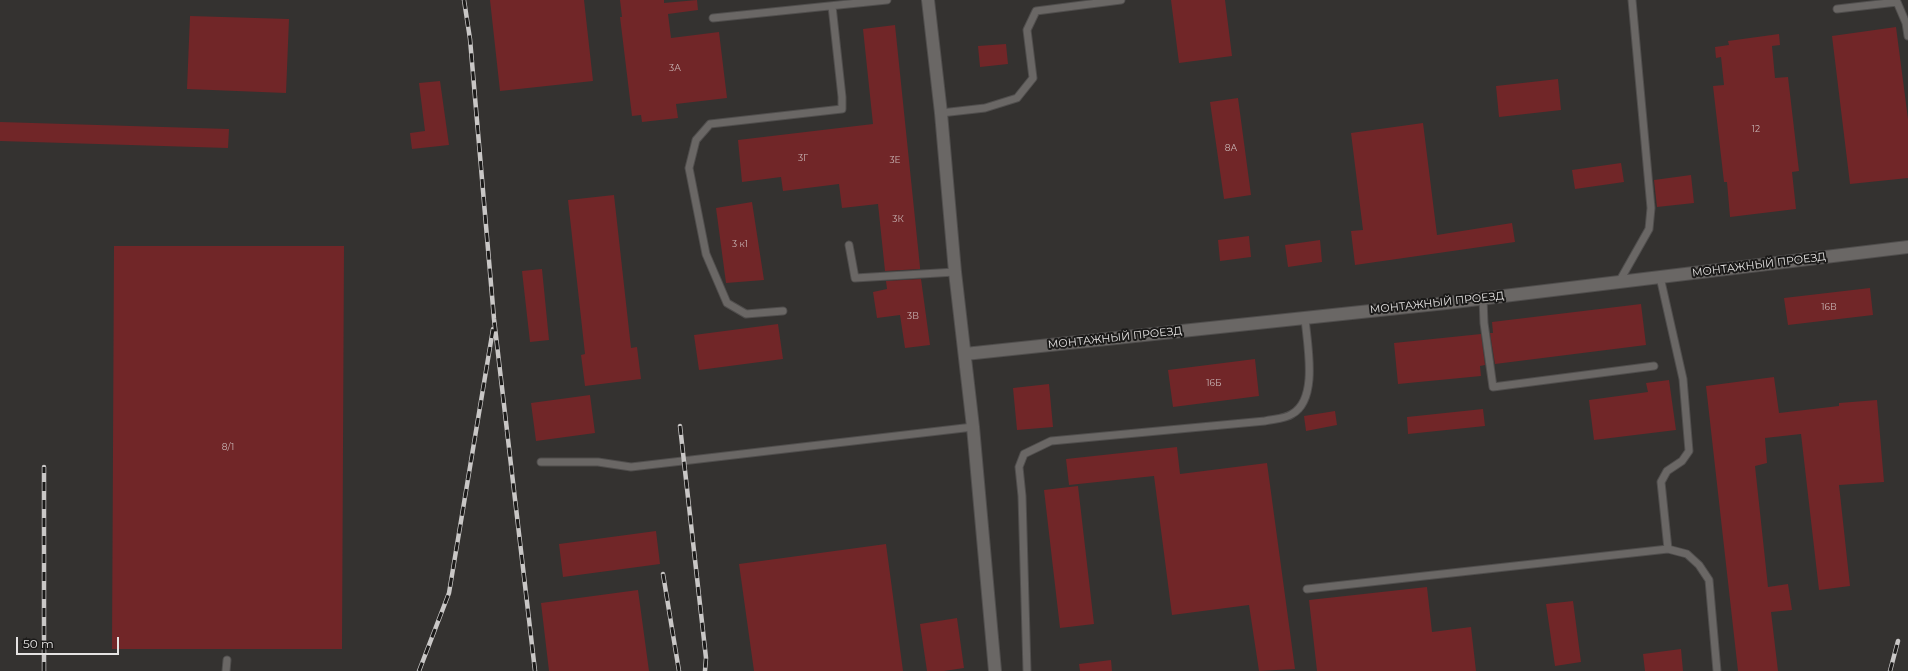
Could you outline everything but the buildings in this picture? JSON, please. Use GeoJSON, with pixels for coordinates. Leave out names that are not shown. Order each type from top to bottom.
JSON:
{"type":"FeatureCollection","features":[{"type":"Feature","properties":{"kind":"street"},"geometry":{"type":"LineString","coordinates":[[928,0],[941,113],[955,272],[973,426],[995,671]]}},
{"type":"Feature","properties":{"kind":"street","name":"МОНТАЖНЫЙ ПРОЕЗД"},"geometry":{"type":"LineString","coordinates":[[965,354],[1483,298],[1908,247]]}},
{"type":"Feature","properties":{"kind":"lane"},"geometry":{"type":"LineString","coordinates":[[713,18],[887,0]]}},
{"type":"Feature","properties":{"kind":"lane"},"geometry":{"type":"LineString","coordinates":[[941,113],[985,108],[1017,98],[1033,78],[1027,30],[1036,11],[1121,0]]}},
{"type":"Feature","properties":{"kind":"lane"},"geometry":{"type":"LineString","coordinates":[[1619,282],[1648,229],[1651,208],[1632,0]]}},
{"type":"Feature","properties":{"kind":"lane"},"geometry":{"type":"LineString","coordinates":[[1837,9],[1897,2],[1905,14],[1908,36]]}},
{"type":"Feature","properties":{"kind":"lane"},"geometry":{"type":"LineString","coordinates":[[783,311],[746,314],[727,303],[706,254],[689,168],[696,140],[710,124],[842,109],[832,6]]}},
{"type":"Feature","properties":{"kind":"lane"},"geometry":{"type":"LineString","coordinates":[[849,245],[855,278],[955,272]]}},
{"type":"Feature","properties":{"kind":"lane"},"geometry":{"type":"LineString","coordinates":[[1660,277],[1683,379],[1690,451],[1682,461],[1667,471],[1661,482],[1668,549]]}},
{"type":"Feature","properties":{"kind":"lane"},"geometry":{"type":"LineString","coordinates":[[1483,298],[1484,323],[1493,387],[1654,366]]}},
{"type":"Feature","properties":{"kind":"lane"},"geometry":{"type":"LineString","coordinates":[[1027,671],[1022,496],[1019,467],[1024,454],[1051,441],[1265,421],[1292,414],[1306,400],[1310,373],[1305,318]]}},
{"type":"Feature","properties":{"kind":"lane"},"geometry":{"type":"LineString","coordinates":[[541,462],[598,462],[632,467],[973,426]]}},
{"type":"Feature","properties":{"kind":"lane"},"geometry":{"type":"LineString","coordinates":[[1307,589],[1668,549],[1687,554],[1699,565],[1709,580],[1717,671]]}},
{"type":"Feature","properties":{"kind":"lane"},"geometry":{"type":"LineString","coordinates":[[226,671],[227,660]]}},
{"type":"Feature","properties":{"kind":"railway"},"geometry":{"type":"LineString","coordinates":[[464,0],[470,39],[494,319],[535,671]]}},
{"type":"Feature","properties":{"kind":"railway"},"geometry":{"type":"LineString","coordinates":[[419,671],[449,593],[493,329]]}},
{"type":"Feature","properties":{"kind":"railway"},"geometry":{"type":"LineString","coordinates":[[680,426],[706,658],[705,671]]}},
{"type":"Feature","properties":{"kind":"railway"},"geometry":{"type":"LineString","coordinates":[[44,467],[44,671]]}},
{"type":"Feature","properties":{"kind":"railway"},"geometry":{"type":"LineString","coordinates":[[663,574],[679,671]]}},
{"type":"Feature","properties":{"kind":"railway"},"geometry":{"type":"LineString","coordinates":[[1890,671],[1898,641]]}}]}
